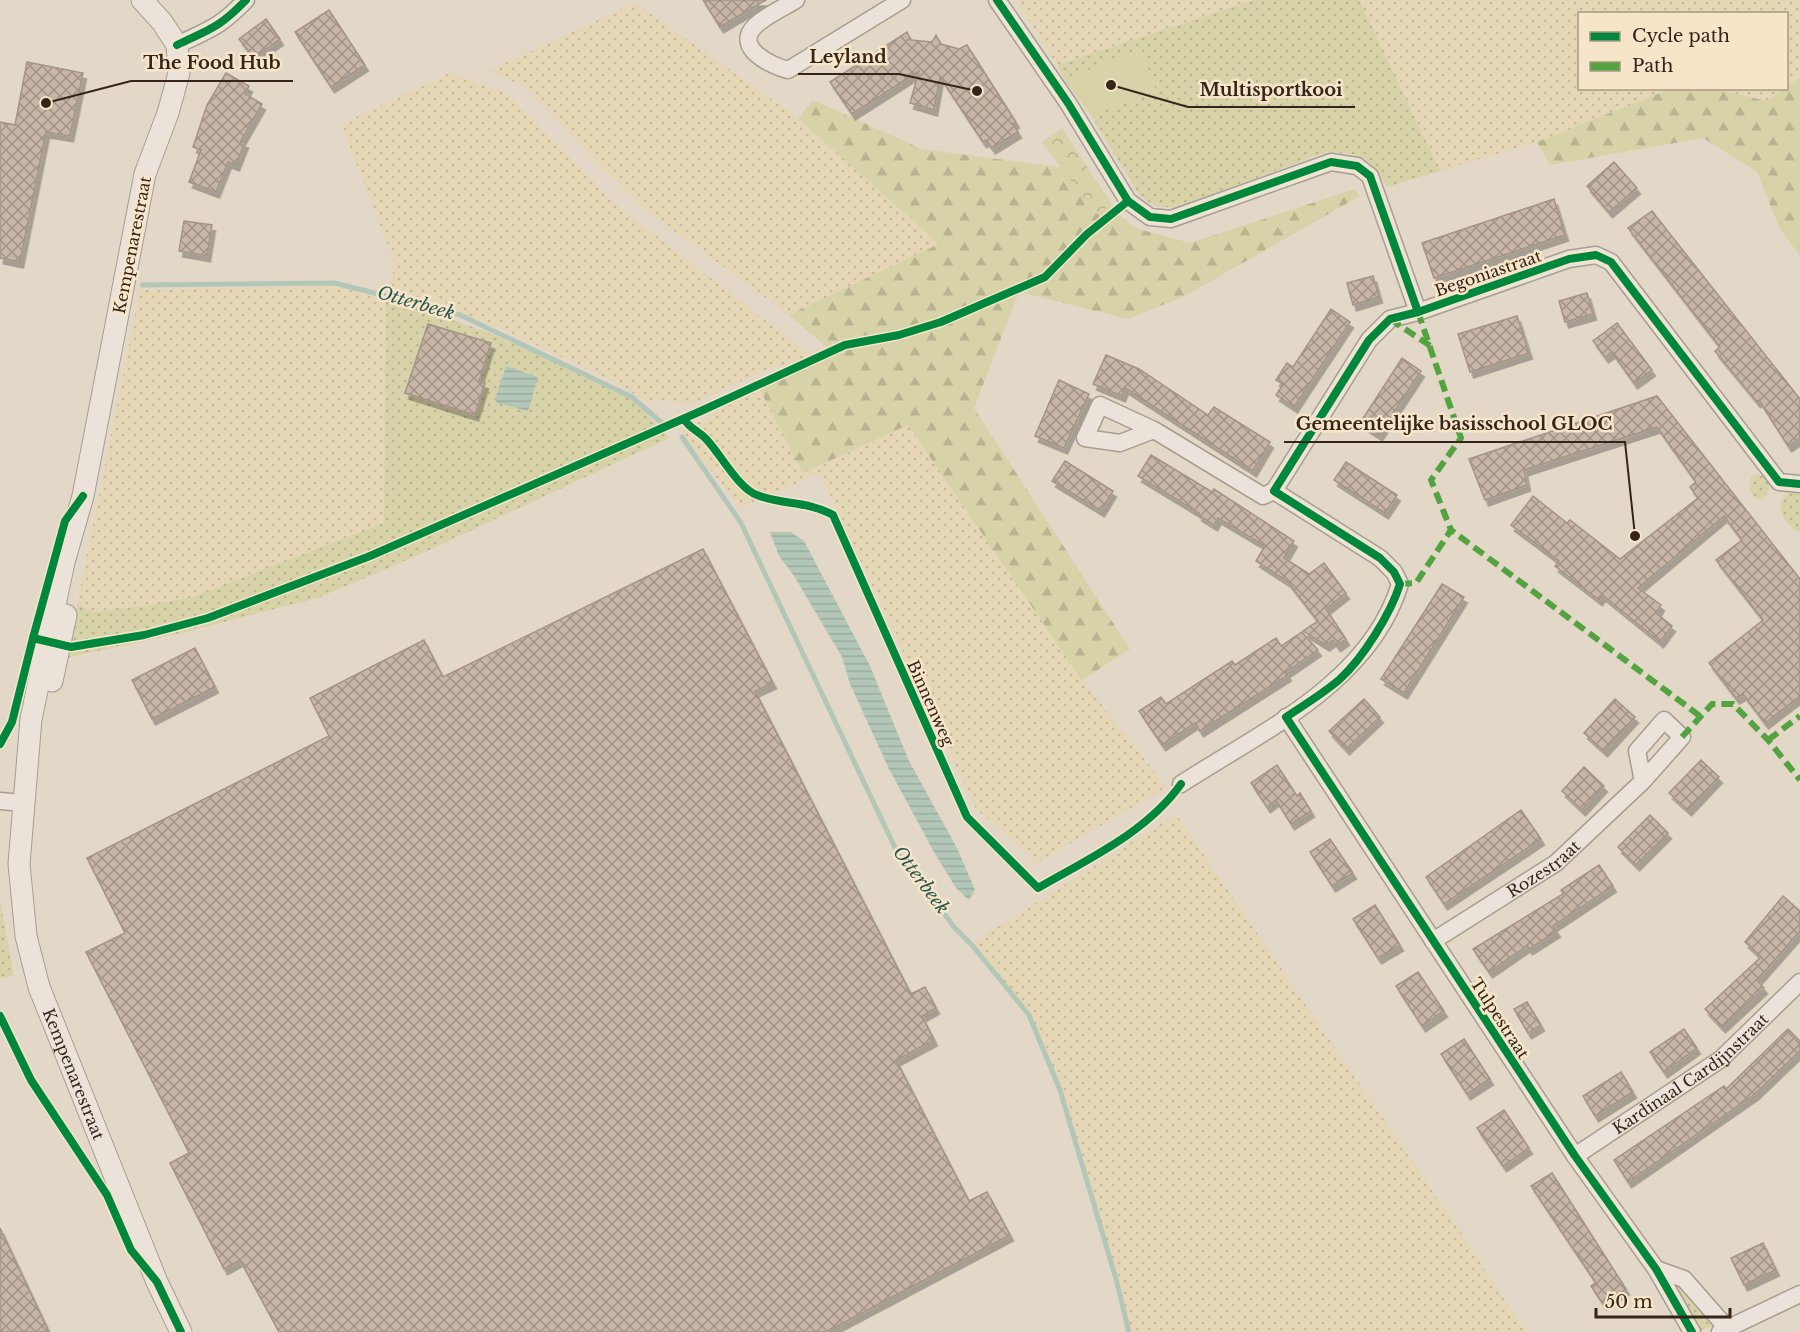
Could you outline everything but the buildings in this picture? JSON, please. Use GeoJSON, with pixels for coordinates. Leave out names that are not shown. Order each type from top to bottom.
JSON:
{"type":"FeatureCollection","features":[{"type":"Feature","properties":{"kind":"street"},"geometry":{"type":"LineString","coordinates":[[142,0],[162,22],[177,45],[213,30],[246,0]]}},
{"type":"Feature","properties":{"kind":"street"},"geometry":{"type":"LineString","coordinates":[[796,0],[754,26],[749,36],[750,44],[762,60],[788,70],[902,0]]}},
{"type":"Feature","properties":{"kind":"street"},"geometry":{"type":"LineString","coordinates":[[998,0],[1068,103],[1128,201],[1150,218],[1171,219],[1331,162],[1357,166],[1370,176],[1419,312]]}},
{"type":"Feature","properties":{"kind":"street","name":"Kempenarestraat"},"geometry":{"type":"LineString","coordinates":[[177,45],[179,73],[168,112],[144,174],[83,496],[72,531],[41,663],[31,718],[19,864],[26,936],[39,987],[148,1261],[181,1332]]}},
{"type":"Feature","properties":{"kind":"street","name":"Begoniastraat"},"geometry":{"type":"LineString","coordinates":[[1274,491],[1369,340],[1390,319],[1419,312],[1569,259],[1596,255],[1611,262],[1779,482],[1800,484]]}},
{"type":"Feature","properties":{"kind":"street"},"geometry":{"type":"LineString","coordinates":[[1154,430],[1263,496],[1274,491],[1380,558],[1394,572],[1400,584],[1395,601],[1361,654],[1341,678],[1286,717],[1181,784]]}},
{"type":"Feature","properties":{"kind":"street","name":"Tulpestraat"},"geometry":{"type":"LineString","coordinates":[[1286,717],[1575,1156],[1656,1269],[1667,1292],[1692,1332]]}},
{"type":"Feature","properties":{"kind":"street","name":"Rozestraat"},"geometry":{"type":"LineString","coordinates":[[1433,941],[1556,863],[1643,781]]}},
{"type":"Feature","properties":{"kind":"street"},"geometry":{"type":"LineString","coordinates":[[0,801],[23,803]]}},
{"type":"Feature","properties":{"kind":"street","name":"Kardinaal Cardijnstraat"},"geometry":{"type":"LineString","coordinates":[[1575,1156],[1721,1059],[1800,982]]}},
{"type":"Feature","properties":{"kind":"street"},"geometry":{"type":"LineString","coordinates":[[1656,1269],[1684,1279],[1724,1330],[1800,1294]]}},
{"type":"Feature","properties":{"kind":"shaded area"},"geometry":{"type":"Polygon","coordinates":[[[1016,0],[1254,0],[1057,65],[1016,0]]]}},
{"type":"Feature","properties":{"kind":"shaded area"},"geometry":{"type":"Polygon","coordinates":[[[1359,0],[1800,0],[1800,78],[1788,86],[1788,12],[1578,12],[1578,90],[1667,90],[1537,142],[1440,171],[1359,0]]]}},
{"type":"Feature","properties":{"kind":"shaded area"},"geometry":{"type":"Polygon","coordinates":[[[635,3],[798,118],[940,244],[789,315],[639,205],[524,86],[488,71],[635,3]]]}},
{"type":"Feature","properties":{"kind":"shaded area"},"geometry":{"type":"Polygon","coordinates":[[[450,73],[505,92],[619,207],[814,358],[770,368],[691,404],[654,399],[649,403],[618,384],[502,329],[436,302],[389,290],[395,264],[341,124],[450,73]]]}},
{"type":"Feature","properties":{"kind":"shaded area"},"geometry":{"type":"Polygon","coordinates":[[[1718,90],[1784,90],[1767,101],[1718,90]]]}},
{"type":"Feature","properties":{"kind":"shaded area"},"geometry":{"type":"Polygon","coordinates":[[[337,286],[386,298],[384,523],[193,597],[145,606],[92,612],[77,604],[140,290],[337,286]]]}},
{"type":"Feature","properties":{"kind":"shaded area"},"geometry":{"type":"Polygon","coordinates":[[[506,366],[538,377],[528,411],[497,403],[495,399],[506,366]]]}},
{"type":"Feature","properties":{"kind":"shaded area"},"geometry":{"type":"Polygon","coordinates":[[[759,388],[804,473],[908,425],[1082,680],[1167,787],[1035,864],[1029,854],[976,809],[820,473],[740,508],[681,432],[759,388]]]}},
{"type":"Feature","properties":{"kind":"shaded area"},"geometry":{"type":"Polygon","coordinates":[[[770,532],[791,532],[804,541],[870,666],[909,761],[957,848],[975,890],[969,900],[956,888],[934,852],[889,769],[850,684],[842,657],[794,576],[779,556],[770,532]]]}},
{"type":"Feature","properties":{"kind":"shaded area"},"geometry":{"type":"Polygon","coordinates":[[[1176,814],[1526,1332],[1129,1332],[1116,1279],[1060,1090],[1029,1015],[971,944],[1176,814]]]}},
{"type":"Feature","properties":{"kind":"green space"},"geometry":{"type":"Polygon","coordinates":[[[1254,0],[1359,0],[1440,171],[1387,187],[1375,169],[1363,159],[1348,154],[1326,152],[1176,208],[1155,206],[1140,196],[1090,114],[1156,91],[1141,48],[1065,80],[1057,65],[1254,0]]]}},
{"type":"Feature","properties":{"kind":"green space"},"geometry":{"type":"Polygon","coordinates":[[[1141,48],[1156,91],[1090,114],[1065,80],[1141,48]]]}},
{"type":"Feature","properties":{"kind":"green space"},"geometry":{"type":"Polygon","coordinates":[[[1800,78],[1800,256],[1779,227],[1757,172],[1703,138],[1550,165],[1537,142],[1667,90],[1718,90],[1767,101],[1783,90],[1788,90],[1788,86],[1800,78]]]}},
{"type":"Feature","properties":{"kind":"green space"},"geometry":{"type":"Polygon","coordinates":[[[813,100],[922,149],[1065,168],[1135,228],[1190,243],[1355,189],[1360,196],[1185,296],[1128,319],[1019,292],[974,408],[1130,649],[1082,680],[908,425],[803,473],[759,388],[830,350],[789,315],[939,244],[798,118],[813,100]]]}},
{"type":"Feature","properties":{"kind":"green space"},"geometry":{"type":"Polygon","coordinates":[[[1062,128],[1112,205],[1096,214],[1042,142],[1062,128]]]}},
{"type":"Feature","properties":{"kind":"green space"},"geometry":{"type":"Polygon","coordinates":[[[386,298],[402,301],[494,335],[632,397],[669,438],[421,554],[318,598],[177,634],[66,658],[77,604],[92,612],[145,606],[193,597],[384,523],[386,298]]]}},
{"type":"Feature","properties":{"kind":"green space"},"geometry":{"type":"Polygon","coordinates":[[[1756,474],[1765,477],[1768,483],[1768,492],[1761,500],[1753,497],[1749,487],[1751,477],[1756,474]]]}},
{"type":"Feature","properties":{"kind":"green space"},"geometry":{"type":"Polygon","coordinates":[[[1793,491],[1800,492],[1800,533],[1787,523],[1781,508],[1783,497],[1793,491]]]}},
{"type":"Feature","properties":{"kind":"green space"},"geometry":{"type":"Polygon","coordinates":[[[0,901],[14,976],[0,978],[0,901]]]}},
{"type":"Feature","properties":{"kind":"green space"},"geometry":{"type":"Polygon","coordinates":[[[1677,1283],[1714,1324],[1713,1326],[1699,1331],[1674,1285],[1677,1283]]]}},
{"type":"Feature","properties":{"kind":"waterway","name":"Otterbeek"},"geometry":{"type":"LineString","coordinates":[[142,285],[335,283],[460,315],[632,397],[662,423]]}},
{"type":"Feature","properties":{"kind":"waterway","name":"Otterbeek"},"geometry":{"type":"LineString","coordinates":[[682,437],[741,523],[898,854],[955,928],[971,944],[1029,1015],[1060,1090],[1116,1279],[1129,1332]]}},
{"type":"Feature","properties":{"kind":"marked path"},"geometry":{"type":"LineString","coordinates":[[1418,312],[1461,438],[1431,480],[1451,530]]}},
{"type":"Feature","properties":{"kind":"marked path"},"geometry":{"type":"LineString","coordinates":[[1390,319],[1432,347]]}},
{"type":"Feature","properties":{"kind":"marked path"},"geometry":{"type":"LineString","coordinates":[[1400,584],[1416,583],[1451,530],[1700,716]]}},
{"type":"Feature","properties":{"kind":"marked path"},"geometry":{"type":"LineString","coordinates":[[1682,737],[1712,704],[1733,704],[1768,740],[1800,780]]}},
{"type":"Feature","properties":{"kind":"marked path"},"geometry":{"type":"LineString","coordinates":[[1768,740],[1800,716]]}},
{"type":"Feature","properties":{"kind":"cycle path"},"geometry":{"type":"LineString","coordinates":[[177,45],[221,22],[246,0]]}},
{"type":"Feature","properties":{"kind":"cycle path"},"geometry":{"type":"LineString","coordinates":[[997,0],[1068,103],[1128,201],[1150,217],[1171,219],[1331,162],[1357,166],[1370,176],[1418,312]]}},
{"type":"Feature","properties":{"kind":"cycle path"},"geometry":{"type":"LineString","coordinates":[[0,744],[12,722],[33,638],[71,647],[144,635],[208,618],[370,556],[701,411],[845,345],[899,335],[941,322],[1045,277],[1087,234],[1128,201]]}},
{"type":"Feature","properties":{"kind":"cycle path"},"geometry":{"type":"LineString","coordinates":[[1692,1332],[1656,1269],[1575,1156],[1286,717],[1327,689],[1349,670],[1383,621],[1400,584],[1394,572],[1380,558],[1274,491],[1369,340],[1390,319],[1418,312],[1569,259],[1596,255],[1611,262],[1779,482],[1800,484]]}},
{"type":"Feature","properties":{"kind":"cycle path","name":"Binnenweg"},"geometry":{"type":"LineString","coordinates":[[684,419],[707,440],[750,492],[766,498],[814,507],[833,515],[967,817],[1038,888],[1116,843],[1134,830],[1167,801],[1181,784]]}},
{"type":"Feature","properties":{"kind":"cycle path"},"geometry":{"type":"LineString","coordinates":[[33,638],[65,521],[83,496]]}},
{"type":"Feature","properties":{"kind":"cycle path"},"geometry":{"type":"LineString","coordinates":[[0,1016],[31,1080],[107,1195],[131,1250],[157,1282],[181,1332]]}},
{"type":"Feature","properties":{"kind":"place","name":"Multisportkooi"},"geometry":{"type":"Point","coordinates":[1111,85]}},
{"type":"Feature","properties":{"kind":"place","name":"Leyland"},"geometry":{"type":"Point","coordinates":[977,91]}},
{"type":"Feature","properties":{"kind":"place","name":"The Food Hub"},"geometry":{"type":"Point","coordinates":[46,103]}},
{"type":"Feature","properties":{"kind":"place","name":"Gemeentelijke basisschool GLOC"},"geometry":{"type":"Point","coordinates":[1635,536]}}]}
